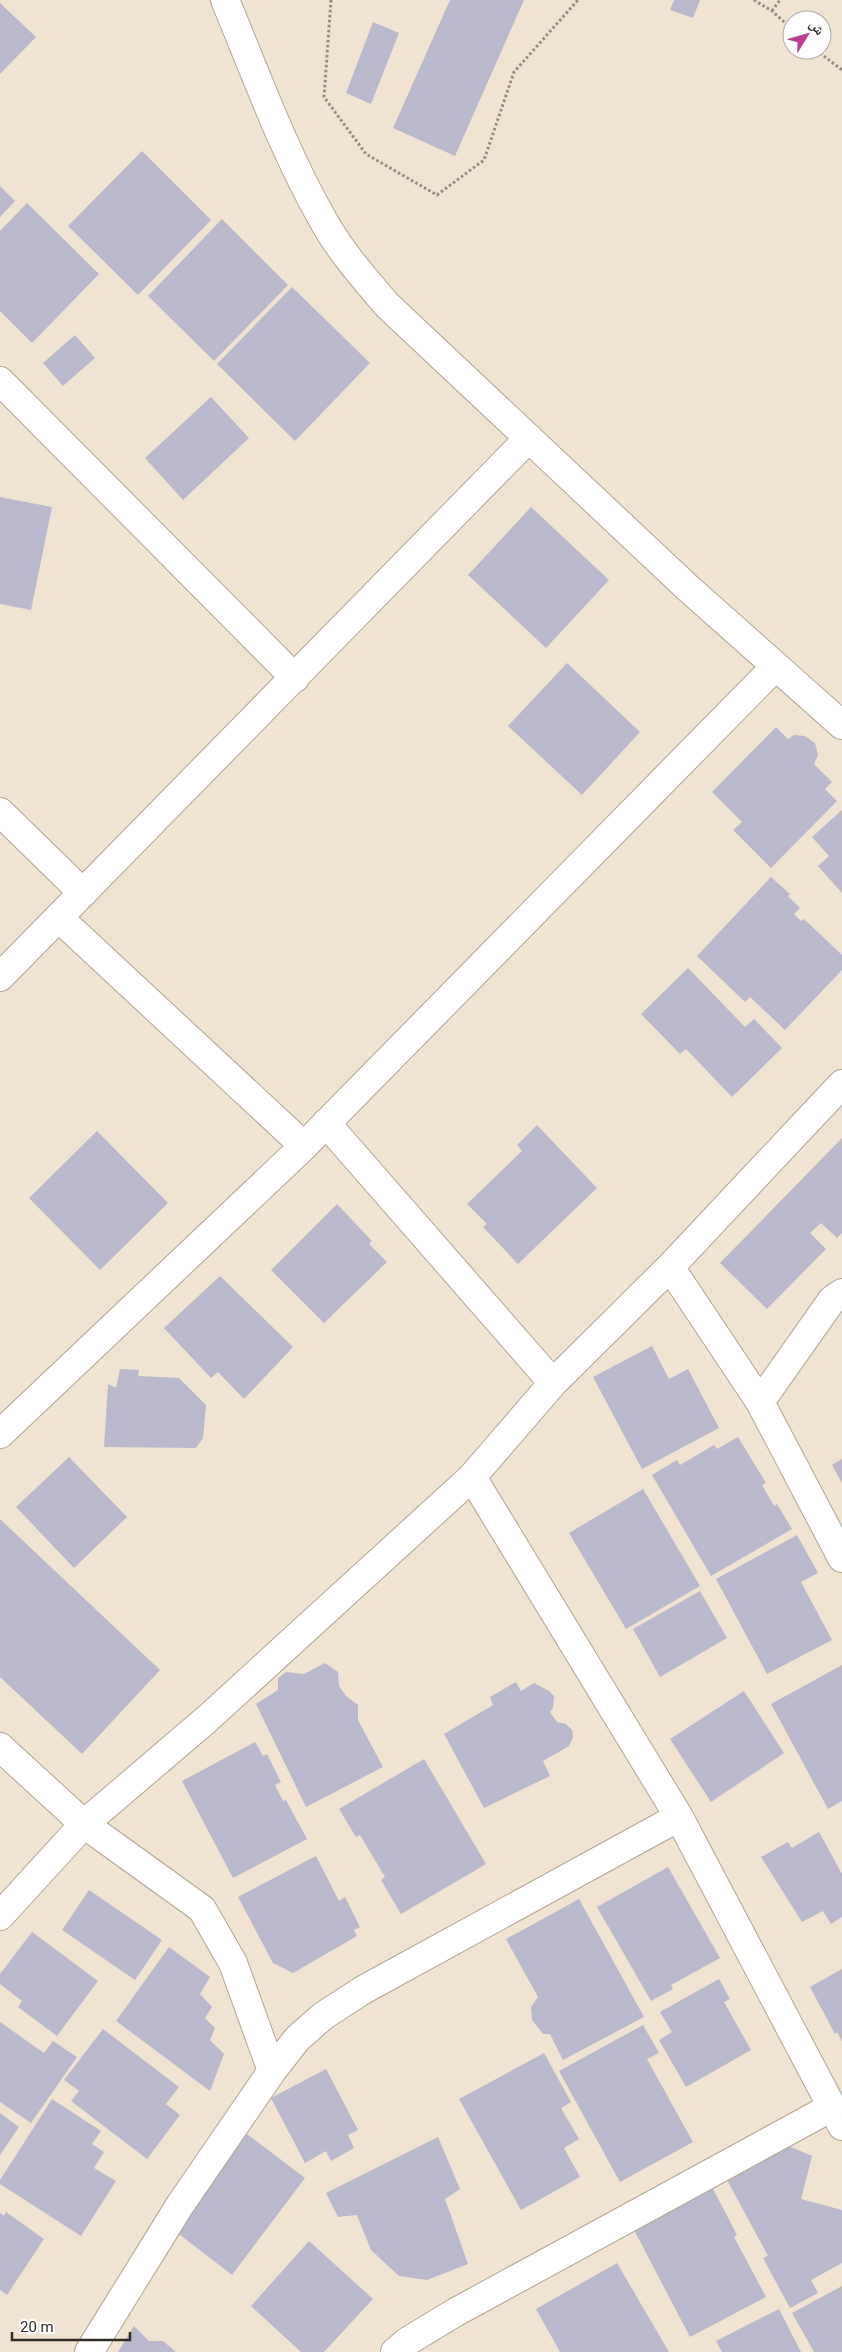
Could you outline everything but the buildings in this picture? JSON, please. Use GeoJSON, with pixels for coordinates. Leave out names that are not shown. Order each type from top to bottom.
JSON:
{"type":"FeatureCollection","features":[{"type":"Feature","properties":{"kind":"street"},"geometry":{"type":"LineString","coordinates":[[225,0],[271,114],[323,220],[343,252],[388,305],[775,667],[842,725]]}},
{"type":"Feature","properties":{"kind":"street"},"geometry":{"type":"LineString","coordinates":[[0,381],[295,678]]}},
{"type":"Feature","properties":{"kind":"street"},"geometry":{"type":"LineString","coordinates":[[0,977],[529,438]]}},
{"type":"Feature","properties":{"kind":"street"},"geometry":{"type":"LineString","coordinates":[[0,1434],[304,1146],[775,667]]}},
{"type":"Feature","properties":{"kind":"street"},"geometry":{"type":"LineString","coordinates":[[0,812],[83,893]]}},
{"type":"Feature","properties":{"kind":"street"},"geometry":{"type":"LineString","coordinates":[[59,918],[304,1146]]}},
{"type":"Feature","properties":{"kind":"street"},"geometry":{"type":"LineString","coordinates":[[0,1916],[84,1824],[207,1719],[472,1477],[553,1383],[670,1267],[842,1084]]}},
{"type":"Feature","properties":{"kind":"street"},"geometry":{"type":"LineString","coordinates":[[326,1123],[553,1383]]}},
{"type":"Feature","properties":{"kind":"street"},"geometry":{"type":"LineString","coordinates":[[670,1267],[760,1402],[842,1558]]}},
{"type":"Feature","properties":{"kind":"street"},"geometry":{"type":"LineString","coordinates":[[760,1402],[832,1300],[842,1293]]}},
{"type":"Feature","properties":{"kind":"street"},"geometry":{"type":"LineString","coordinates":[[405,2348],[837,2117],[679,1818],[472,1477]]}},
{"type":"Feature","properties":{"kind":"street"},"geometry":{"type":"LineString","coordinates":[[0,1747],[84,1824],[202,1909],[234,1963],[272,2071]]}},
{"type":"Feature","properties":{"kind":"street"},"geometry":{"type":"LineString","coordinates":[[89,2352],[180,2205],[272,2071],[297,2040],[323,2016],[363,1990],[679,1818]]}},
{"type":"Feature","properties":{"kind":"path"},"geometry":{"type":"LineString","coordinates":[[331,0],[324,97],[366,154],[437,195],[484,160],[514,72],[578,0]]}},
{"type":"Feature","properties":{"kind":"path"},"geometry":{"type":"LineString","coordinates":[[754,0],[772,10],[782,20]]}},
{"type":"Feature","properties":{"kind":"path"},"geometry":{"type":"LineString","coordinates":[[772,10],[780,0]]}},
{"type":"Feature","properties":{"kind":"path"},"geometry":{"type":"LineString","coordinates":[[829,60],[842,70]]}}]}
